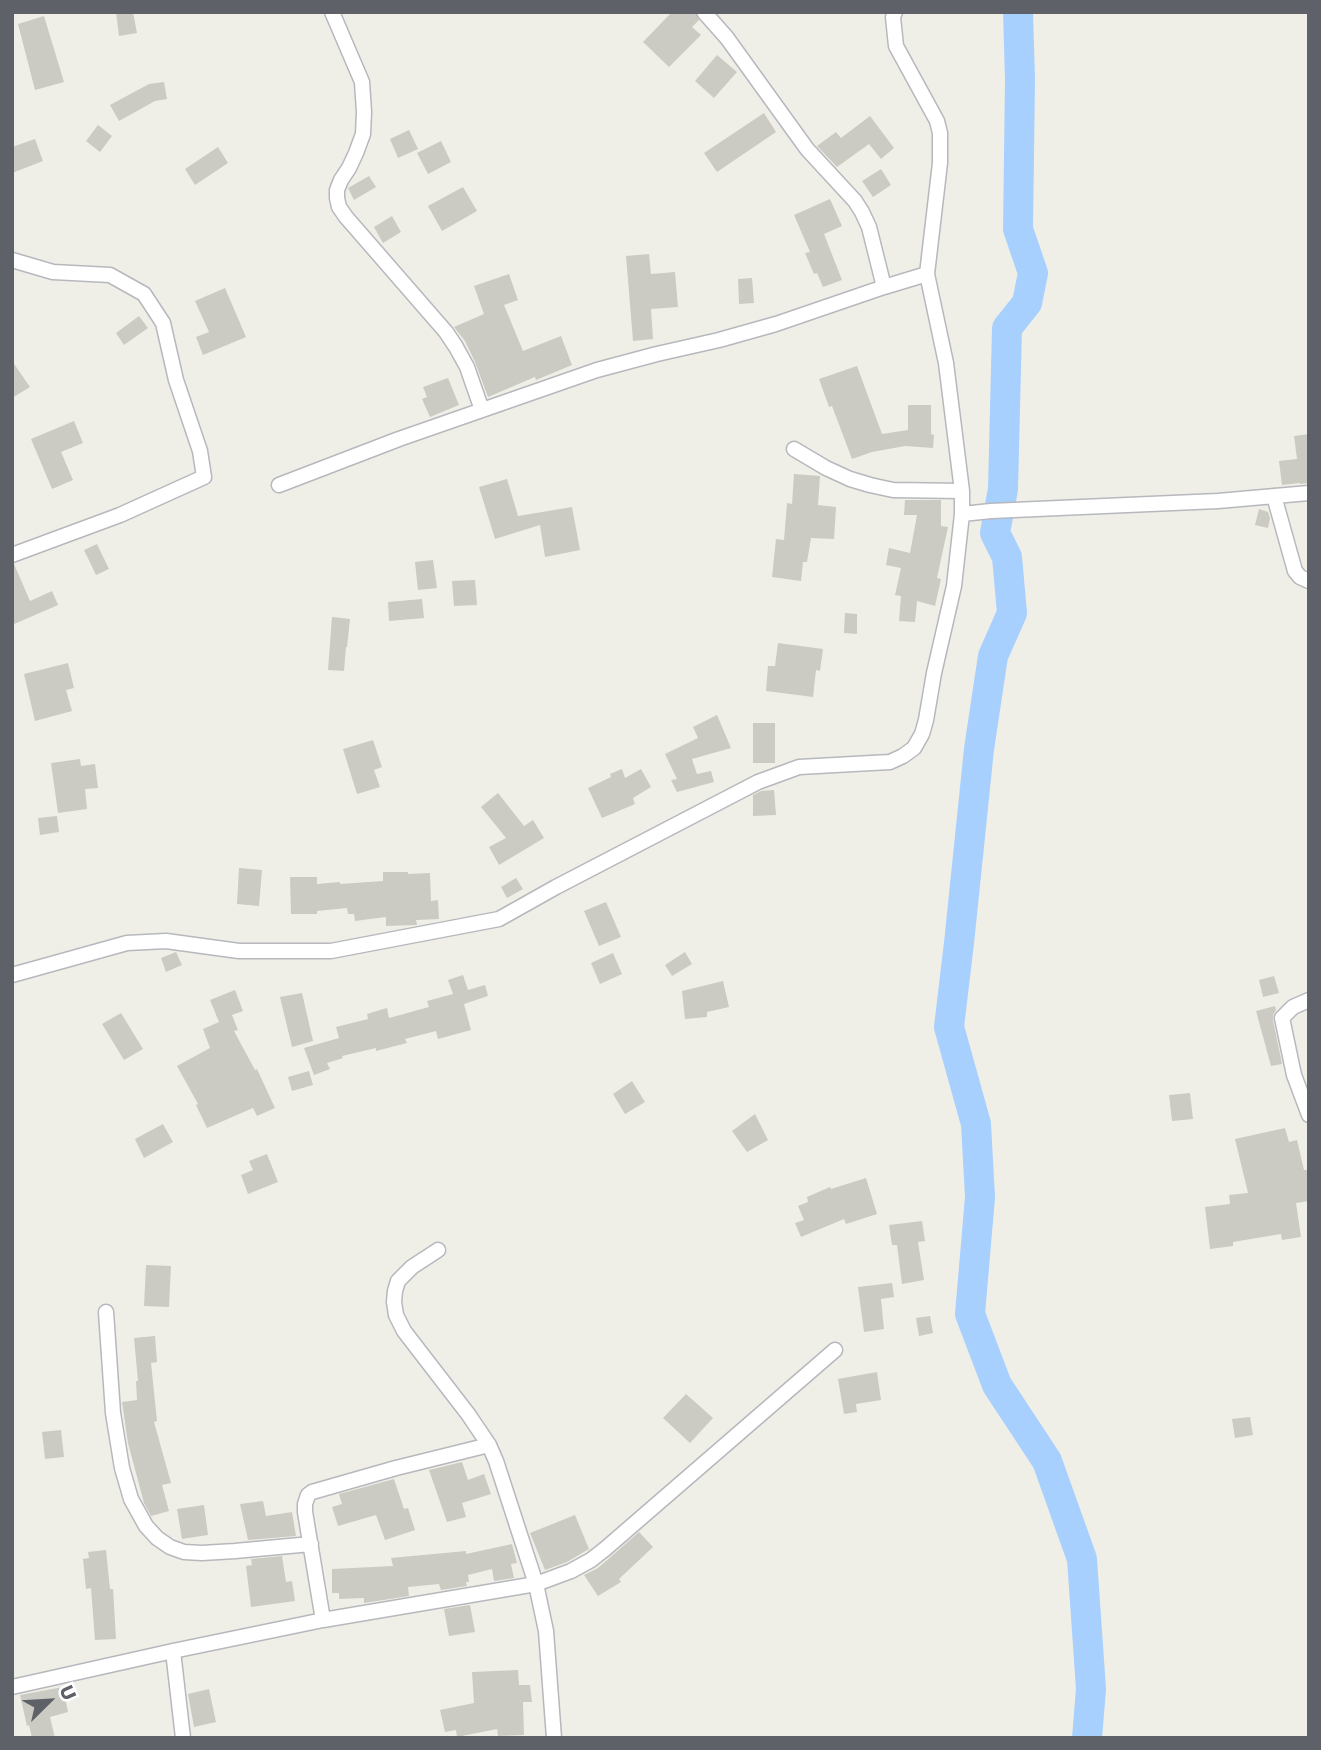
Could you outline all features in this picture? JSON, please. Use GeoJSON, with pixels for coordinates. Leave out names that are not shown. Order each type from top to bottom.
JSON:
{"type":"FeatureCollection","features":[{"type":"Feature","properties":{"kind":"street"},"geometry":{"type":"LineString","coordinates":[[332,12],[362,82],[364,113],[363,134],[337,190],[339,207],[457,347],[482,410]]}},
{"type":"Feature","properties":{"kind":"street"},"geometry":{"type":"LineString","coordinates":[[704,12],[727,38],[807,149],[855,201],[869,227],[884,286]]}},
{"type":"Feature","properties":{"kind":"street"},"geometry":{"type":"LineString","coordinates":[[12,975],[127,943],[166,941],[239,951],[331,951],[499,919],[758,782],[799,767],[890,762],[914,748],[926,720],[954,586],[962,491],[946,363],[927,274],[940,163],[940,133],[937,121],[896,46],[893,17],[895,12]]}},
{"type":"Feature","properties":{"kind":"street"},"geometry":{"type":"LineString","coordinates":[[12,260],[53,272],[110,275],[144,294],[163,323],[176,380],[200,451],[204,477],[120,515],[12,555]]}},
{"type":"Feature","properties":{"kind":"street"},"geometry":{"type":"LineString","coordinates":[[279,485],[346,458],[597,370],[776,324],[884,286],[927,274]]}},
{"type":"Feature","properties":{"kind":"street"},"geometry":{"type":"LineString","coordinates":[[794,449],[826,468],[870,485],[893,489],[962,491]]}},
{"type":"Feature","properties":{"kind":"street"},"geometry":{"type":"LineString","coordinates":[[962,514],[1309,493]]}},
{"type":"Feature","properties":{"kind":"street"},"geometry":{"type":"LineString","coordinates":[[1274,496],[1295,571],[1309,581]]}},
{"type":"Feature","properties":{"kind":"street"},"geometry":{"type":"LineString","coordinates":[[1309,1000],[1293,1007],[1282,1018],[1294,1075],[1309,1115]]}},
{"type":"Feature","properties":{"kind":"street"},"geometry":{"type":"LineString","coordinates":[[438,1250],[412,1267],[398,1281],[394,1301],[396,1315],[404,1331],[468,1414],[488,1445],[504,1484],[536,1584],[546,1632],[554,1738]]}},
{"type":"Feature","properties":{"kind":"street"},"geometry":{"type":"LineString","coordinates":[[106,1312],[113,1413],[122,1468],[131,1499],[146,1526],[170,1547],[184,1552],[236,1551],[310,1544]]}},
{"type":"Feature","properties":{"kind":"street"},"geometry":{"type":"LineString","coordinates":[[12,1687],[323,1620],[536,1584],[571,1571],[598,1555],[835,1350]]}},
{"type":"Feature","properties":{"kind":"street"},"geometry":{"type":"LineString","coordinates":[[323,1620],[304,1504],[312,1492],[488,1445]]}},
{"type":"Feature","properties":{"kind":"street"},"geometry":{"type":"LineString","coordinates":[[173,1651],[183,1738]]}},
{"type":"Feature","properties":{"kind":"building"},"geometry":{"type":"Polygon","coordinates":[[[116,12],[133,12],[137,33],[119,36],[116,12]]]}},
{"type":"Feature","properties":{"kind":"building"},"geometry":{"type":"Polygon","coordinates":[[[672,12],[695,12],[699,20],[692,27],[701,35],[669,67],[643,42],[672,12]]]}},
{"type":"Feature","properties":{"kind":"building"},"geometry":{"type":"Polygon","coordinates":[[[44,16],[64,82],[35,90],[18,24],[44,16]]]}},
{"type":"Feature","properties":{"kind":"building"},"geometry":{"type":"Polygon","coordinates":[[[717,55],[737,72],[714,98],[695,81],[717,55]]]}},
{"type":"Feature","properties":{"kind":"building"},"geometry":{"type":"Polygon","coordinates":[[[164,82],[167,99],[155,101],[119,121],[110,105],[149,84],[164,82]]]}},
{"type":"Feature","properties":{"kind":"building"},"geometry":{"type":"Polygon","coordinates":[[[764,113],[776,132],[717,172],[704,153],[764,113]]]}},
{"type":"Feature","properties":{"kind":"building"},"geometry":{"type":"Polygon","coordinates":[[[870,116],[894,148],[881,159],[869,144],[837,167],[817,146],[836,132],[841,138],[870,116]]]}},
{"type":"Feature","properties":{"kind":"building"},"geometry":{"type":"Polygon","coordinates":[[[98,125],[112,136],[100,152],[86,141],[98,125]]]}},
{"type":"Feature","properties":{"kind":"building"},"geometry":{"type":"Polygon","coordinates":[[[409,130],[418,149],[398,158],[390,139],[409,130]]]}},
{"type":"Feature","properties":{"kind":"building"},"geometry":{"type":"Polygon","coordinates":[[[35,139],[43,161],[12,173],[12,147],[35,139]]]}},
{"type":"Feature","properties":{"kind":"building"},"geometry":{"type":"Polygon","coordinates":[[[441,141],[451,162],[428,174],[417,153],[441,141]]]}},
{"type":"Feature","properties":{"kind":"building"},"geometry":{"type":"Polygon","coordinates":[[[218,147],[228,163],[195,185],[185,169],[218,147]]]}},
{"type":"Feature","properties":{"kind":"building"},"geometry":{"type":"Polygon","coordinates":[[[881,169],[891,185],[873,197],[862,181],[881,169]]]}},
{"type":"Feature","properties":{"kind":"building"},"geometry":{"type":"Polygon","coordinates":[[[369,176],[376,187],[354,200],[348,188],[369,176]]]}},
{"type":"Feature","properties":{"kind":"building"},"geometry":{"type":"Polygon","coordinates":[[[463,187],[477,211],[442,231],[428,206],[463,187]]]}},
{"type":"Feature","properties":{"kind":"building"},"geometry":{"type":"Polygon","coordinates":[[[830,199],[842,226],[824,234],[842,280],[823,287],[805,253],[810,252],[794,215],[830,199]]]}},
{"type":"Feature","properties":{"kind":"building"},"geometry":{"type":"Polygon","coordinates":[[[392,216],[401,232],[383,243],[374,227],[392,216]]]}},
{"type":"Feature","properties":{"kind":"building"},"geometry":{"type":"Polygon","coordinates":[[[649,254],[651,274],[675,272],[678,307],[651,309],[653,339],[633,341],[626,256],[649,254]]]}},
{"type":"Feature","properties":{"kind":"building"},"geometry":{"type":"Polygon","coordinates":[[[509,274],[518,300],[504,305],[523,351],[561,336],[572,365],[488,397],[465,341],[454,327],[484,314],[474,286],[509,274]]]}},
{"type":"Feature","properties":{"kind":"building"},"geometry":{"type":"Polygon","coordinates":[[[752,278],[754,303],[739,304],[738,279],[752,278]]]}},
{"type":"Feature","properties":{"kind":"building"},"geometry":{"type":"Polygon","coordinates":[[[225,288],[246,337],[203,355],[196,337],[209,332],[195,301],[225,288]]]}},
{"type":"Feature","properties":{"kind":"building"},"geometry":{"type":"Polygon","coordinates":[[[139,316],[148,328],[124,345],[116,333],[139,316]]]}},
{"type":"Feature","properties":{"kind":"building"},"geometry":{"type":"Polygon","coordinates":[[[12,361],[30,387],[12,398],[12,361]]]}},
{"type":"Feature","properties":{"kind":"building"},"geometry":{"type":"Polygon","coordinates":[[[857,366],[882,434],[908,430],[908,405],[931,405],[933,448],[905,446],[852,459],[819,379],[857,366]]]}},
{"type":"Feature","properties":{"kind":"building"},"geometry":{"type":"Polygon","coordinates":[[[448,378],[459,405],[430,417],[422,399],[427,397],[423,387],[448,378]]]}},
{"type":"Feature","properties":{"kind":"building"},"geometry":{"type":"Polygon","coordinates":[[[74,421],[83,443],[61,452],[73,480],[52,489],[31,439],[74,421]]]}},
{"type":"Feature","properties":{"kind":"building"},"geometry":{"type":"Polygon","coordinates":[[[1309,434],[1309,483],[1282,485],[1279,461],[1297,459],[1294,436],[1309,434]]]}},
{"type":"Feature","properties":{"kind":"building"},"geometry":{"type":"Polygon","coordinates":[[[794,474],[820,476],[818,505],[836,507],[834,539],[811,538],[807,562],[803,562],[801,581],[772,577],[776,539],[784,540],[787,503],[792,504],[794,474]]]}},
{"type":"Feature","properties":{"kind":"building"},"geometry":{"type":"Polygon","coordinates":[[[507,479],[518,516],[572,507],[580,550],[545,557],[540,525],[495,539],[479,487],[507,479]]]}},
{"type":"Feature","properties":{"kind":"building"},"geometry":{"type":"Polygon","coordinates":[[[905,500],[941,500],[941,526],[948,527],[937,578],[941,579],[935,606],[917,601],[915,622],[899,621],[901,596],[895,595],[901,568],[886,565],[889,548],[910,553],[917,515],[904,515],[905,500]]]}},
{"type":"Feature","properties":{"kind":"building"},"geometry":{"type":"Polygon","coordinates":[[[1259,509],[1268,512],[1268,528],[1255,525],[1259,509]]]}},
{"type":"Feature","properties":{"kind":"building"},"geometry":{"type":"Polygon","coordinates":[[[97,544],[109,569],[96,575],[84,550],[97,544]]]}},
{"type":"Feature","properties":{"kind":"building"},"geometry":{"type":"Polygon","coordinates":[[[433,560],[437,588],[418,590],[415,562],[433,560]]]}},
{"type":"Feature","properties":{"kind":"building"},"geometry":{"type":"Polygon","coordinates":[[[12,564],[30,601],[52,591],[58,605],[12,625],[12,564]]]}},
{"type":"Feature","properties":{"kind":"building"},"geometry":{"type":"Polygon","coordinates":[[[475,580],[477,605],[454,606],[452,581],[475,580]]]}},
{"type":"Feature","properties":{"kind":"building"},"geometry":{"type":"Polygon","coordinates":[[[422,599],[424,618],[389,621],[388,602],[422,599]]]}},
{"type":"Feature","properties":{"kind":"building"},"geometry":{"type":"Polygon","coordinates":[[[845,613],[857,614],[857,634],[844,633],[845,613]]]}},
{"type":"Feature","properties":{"kind":"building"},"geometry":{"type":"Polygon","coordinates":[[[332,617],[350,619],[344,671],[328,670],[332,617]]]}},
{"type":"Feature","properties":{"kind":"building"},"geometry":{"type":"Polygon","coordinates":[[[778,643],[823,649],[820,671],[816,670],[813,697],[766,691],[768,666],[775,666],[778,643]]]}},
{"type":"Feature","properties":{"kind":"building"},"geometry":{"type":"Polygon","coordinates":[[[68,663],[74,688],[66,690],[72,711],[35,721],[24,674],[68,663]]]}},
{"type":"Feature","properties":{"kind":"building"},"geometry":{"type":"Polygon","coordinates":[[[717,715],[731,748],[692,759],[697,774],[711,771],[714,782],[677,792],[671,780],[677,779],[665,754],[698,738],[693,727],[717,715]]]}},
{"type":"Feature","properties":{"kind":"building"},"geometry":{"type":"Polygon","coordinates":[[[753,723],[775,723],[775,763],[753,763],[753,723]]]}},
{"type":"Feature","properties":{"kind":"building"},"geometry":{"type":"Polygon","coordinates":[[[373,740],[382,767],[374,770],[380,787],[357,794],[343,749],[373,740]]]}},
{"type":"Feature","properties":{"kind":"building"},"geometry":{"type":"Polygon","coordinates":[[[80,759],[81,766],[95,764],[98,788],[85,789],[87,809],[58,813],[51,763],[80,759]]]}},
{"type":"Feature","properties":{"kind":"building"},"geometry":{"type":"Polygon","coordinates":[[[622,769],[625,778],[641,769],[651,787],[633,798],[635,804],[602,818],[588,788],[622,769]]]}},
{"type":"Feature","properties":{"kind":"building"},"geometry":{"type":"Polygon","coordinates":[[[774,790],[776,815],[753,816],[753,795],[774,790]]]}},
{"type":"Feature","properties":{"kind":"building"},"geometry":{"type":"Polygon","coordinates":[[[498,793],[524,826],[533,820],[544,838],[499,865],[489,847],[506,838],[481,807],[498,793]]]}},
{"type":"Feature","properties":{"kind":"building"},"geometry":{"type":"Polygon","coordinates":[[[57,816],[59,832],[40,835],[38,818],[57,816]]]}},
{"type":"Feature","properties":{"kind":"building"},"geometry":{"type":"Polygon","coordinates":[[[239,868],[262,870],[259,906],[237,904],[239,868]]]}},
{"type":"Feature","properties":{"kind":"building"},"geometry":{"type":"Polygon","coordinates":[[[383,872],[430,873],[431,901],[438,900],[439,919],[416,920],[417,925],[386,926],[386,917],[355,921],[354,914],[348,914],[347,908],[317,911],[317,914],[291,914],[290,877],[317,877],[317,884],[340,884],[383,881],[383,872]]]}},
{"type":"Feature","properties":{"kind":"building"},"geometry":{"type":"Polygon","coordinates":[[[516,878],[523,889],[507,898],[501,887],[516,878]]]}},
{"type":"Feature","properties":{"kind":"building"},"geometry":{"type":"Polygon","coordinates":[[[606,902],[621,937],[599,946],[584,911],[606,902]]]}},
{"type":"Feature","properties":{"kind":"building"},"geometry":{"type":"Polygon","coordinates":[[[176,952],[182,965],[166,972],[161,958],[176,952]]]}},
{"type":"Feature","properties":{"kind":"building"},"geometry":{"type":"Polygon","coordinates":[[[685,952],[692,964],[672,976],[665,965],[685,952]]]}},
{"type":"Feature","properties":{"kind":"building"},"geometry":{"type":"Polygon","coordinates":[[[613,953],[622,974],[600,984],[591,963],[613,953]]]}},
{"type":"Feature","properties":{"kind":"building"},"geometry":{"type":"Polygon","coordinates":[[[463,975],[468,990],[485,985],[488,996],[464,1004],[471,1030],[438,1039],[436,1031],[405,1039],[407,1043],[342,1056],[343,1058],[327,1063],[330,1069],[314,1075],[304,1048],[339,1038],[336,1027],[368,1019],[367,1014],[387,1008],[389,1018],[429,1007],[427,1001],[453,994],[448,980],[463,975]]]}},
{"type":"Feature","properties":{"kind":"building"},"geometry":{"type":"Polygon","coordinates":[[[1274,976],[1279,993],[1263,997],[1259,980],[1274,976]]]}},
{"type":"Feature","properties":{"kind":"building"},"geometry":{"type":"Polygon","coordinates":[[[723,981],[729,1007],[707,1012],[707,1017],[685,1019],[682,991],[723,981]]]}},
{"type":"Feature","properties":{"kind":"building"},"geometry":{"type":"Polygon","coordinates":[[[235,990],[243,1011],[232,1015],[238,1030],[234,1031],[255,1070],[257,1069],[275,1108],[257,1116],[253,1108],[207,1128],[196,1105],[198,1104],[177,1066],[210,1048],[203,1029],[219,1022],[210,1000],[235,990]]]}},
{"type":"Feature","properties":{"kind":"building"},"geometry":{"type":"Polygon","coordinates":[[[302,993],[313,1041],[292,1047],[280,997],[302,993]]]}},
{"type":"Feature","properties":{"kind":"building"},"geometry":{"type":"Polygon","coordinates":[[[1275,1006],[1273,1020],[1282,1064],[1271,1066],[1256,1011],[1275,1006]]]}},
{"type":"Feature","properties":{"kind":"building"},"geometry":{"type":"Polygon","coordinates":[[[121,1013],[143,1049],[124,1060],[102,1024],[121,1013]]]}},
{"type":"Feature","properties":{"kind":"building"},"geometry":{"type":"Polygon","coordinates":[[[309,1071],[313,1085],[292,1091],[288,1077],[309,1071]]]}},
{"type":"Feature","properties":{"kind":"building"},"geometry":{"type":"Polygon","coordinates":[[[632,1081],[645,1102],[625,1114],[613,1094],[632,1081]]]}},
{"type":"Feature","properties":{"kind":"building"},"geometry":{"type":"Polygon","coordinates":[[[1190,1093],[1193,1119],[1172,1121],[1169,1095],[1190,1093]]]}},
{"type":"Feature","properties":{"kind":"building"},"geometry":{"type":"Polygon","coordinates":[[[755,1114],[768,1140],[747,1152],[732,1131],[755,1114]]]}},
{"type":"Feature","properties":{"kind":"building"},"geometry":{"type":"Polygon","coordinates":[[[163,1124],[173,1142],[144,1158],[135,1139],[163,1124]]]}},
{"type":"Feature","properties":{"kind":"building"},"geometry":{"type":"Polygon","coordinates":[[[1285,1128],[1289,1142],[1297,1140],[1304,1170],[1309,1170],[1309,1201],[1296,1203],[1301,1237],[1282,1240],[1281,1234],[1210,1249],[1205,1207],[1230,1204],[1229,1195],[1248,1193],[1235,1139],[1285,1128]]]}},
{"type":"Feature","properties":{"kind":"building"},"geometry":{"type":"Polygon","coordinates":[[[267,1154],[278,1182],[248,1194],[241,1175],[253,1170],[249,1161],[267,1154]]]}},
{"type":"Feature","properties":{"kind":"building"},"geometry":{"type":"Polygon","coordinates":[[[866,1178],[877,1214],[846,1224],[844,1219],[801,1237],[795,1223],[804,1220],[798,1206],[808,1202],[807,1197],[830,1187],[831,1189],[866,1178]]]}},
{"type":"Feature","properties":{"kind":"building"},"geometry":{"type":"Polygon","coordinates":[[[922,1221],[925,1241],[918,1242],[924,1280],[902,1284],[897,1245],[892,1245],[889,1225],[922,1221]]]}},
{"type":"Feature","properties":{"kind":"building"},"geometry":{"type":"Polygon","coordinates":[[[146,1265],[171,1266],[169,1307],[144,1306],[146,1265]]]}},
{"type":"Feature","properties":{"kind":"building"},"geometry":{"type":"Polygon","coordinates":[[[892,1283],[894,1297],[881,1299],[884,1329],[864,1332],[858,1287],[892,1283]]]}},
{"type":"Feature","properties":{"kind":"building"},"geometry":{"type":"Polygon","coordinates":[[[930,1316],[933,1333],[919,1336],[916,1318],[930,1316]]]}},
{"type":"Feature","properties":{"kind":"building"},"geometry":{"type":"Polygon","coordinates":[[[155,1336],[157,1362],[151,1363],[157,1421],[154,1422],[171,1483],[162,1485],[169,1511],[151,1516],[144,1503],[128,1443],[122,1402],[137,1400],[134,1338],[155,1336]]]}},
{"type":"Feature","properties":{"kind":"building"},"geometry":{"type":"Polygon","coordinates":[[[877,1372],[881,1400],[856,1404],[857,1412],[844,1414],[838,1379],[877,1372]]]}},
{"type":"Feature","properties":{"kind":"building"},"geometry":{"type":"Polygon","coordinates":[[[686,1394],[713,1418],[690,1443],[663,1418],[686,1394]]]}},
{"type":"Feature","properties":{"kind":"building"},"geometry":{"type":"Polygon","coordinates":[[[1250,1417],[1253,1435],[1235,1438],[1232,1419],[1250,1417]]]}},
{"type":"Feature","properties":{"kind":"building"},"geometry":{"type":"Polygon","coordinates":[[[61,1430],[64,1457],[45,1459],[42,1432],[61,1430]]]}},
{"type":"Feature","properties":{"kind":"building"},"geometry":{"type":"Polygon","coordinates":[[[462,1462],[468,1480],[484,1474],[491,1494],[462,1503],[466,1517],[447,1522],[429,1470],[462,1462]]]}},
{"type":"Feature","properties":{"kind":"building"},"geometry":{"type":"Polygon","coordinates":[[[394,1479],[404,1509],[408,1508],[415,1530],[385,1540],[376,1515],[338,1526],[332,1507],[342,1504],[339,1494],[394,1479]]]}},
{"type":"Feature","properties":{"kind":"building"},"geometry":{"type":"Polygon","coordinates":[[[263,1501],[266,1516],[292,1512],[296,1536],[248,1540],[240,1504],[263,1501]]]}},
{"type":"Feature","properties":{"kind":"building"},"geometry":{"type":"Polygon","coordinates":[[[204,1505],[208,1535],[182,1539],[177,1509],[204,1505]]]}},
{"type":"Feature","properties":{"kind":"building"},"geometry":{"type":"Polygon","coordinates":[[[575,1515],[589,1549],[567,1562],[545,1570],[530,1533],[575,1515]]]}},
{"type":"Feature","properties":{"kind":"building"},"geometry":{"type":"Polygon","coordinates":[[[639,1532],[653,1547],[619,1579],[621,1582],[598,1596],[584,1575],[598,1568],[639,1532]]]}},
{"type":"Feature","properties":{"kind":"building"},"geometry":{"type":"Polygon","coordinates":[[[512,1544],[517,1563],[511,1564],[514,1578],[494,1581],[492,1569],[468,1575],[467,1586],[441,1590],[439,1584],[408,1587],[409,1596],[364,1603],[364,1598],[339,1599],[339,1593],[332,1593],[332,1569],[393,1566],[391,1558],[466,1551],[466,1554],[512,1544]]]}},
{"type":"Feature","properties":{"kind":"building"},"geometry":{"type":"Polygon","coordinates":[[[106,1550],[110,1589],[113,1589],[116,1639],[95,1640],[91,1588],[86,1589],[83,1559],[89,1558],[88,1552],[106,1550]]]}},
{"type":"Feature","properties":{"kind":"building"},"geometry":{"type":"Polygon","coordinates":[[[282,1556],[286,1582],[292,1581],[295,1601],[251,1607],[246,1566],[252,1565],[251,1559],[282,1556]]]}},
{"type":"Feature","properties":{"kind":"building"},"geometry":{"type":"Polygon","coordinates":[[[470,1605],[475,1632],[449,1636],[444,1609],[470,1605]]]}},
{"type":"Feature","properties":{"kind":"building"},"geometry":{"type":"Polygon","coordinates":[[[518,1670],[519,1685],[530,1685],[532,1702],[523,1702],[524,1735],[498,1736],[497,1729],[457,1737],[456,1730],[445,1732],[440,1710],[474,1703],[472,1672],[518,1670]]]}},
{"type":"Feature","properties":{"kind":"building"},"geometry":{"type":"Polygon","coordinates":[[[63,1687],[68,1712],[50,1717],[55,1738],[32,1738],[20,1695],[63,1687]]]}},
{"type":"Feature","properties":{"kind":"building"},"geometry":{"type":"Polygon","coordinates":[[[209,1689],[216,1722],[194,1727],[188,1694],[209,1689]]]}},
{"type":"Feature","properties":{"kind":"waterway"},"geometry":{"type":"LineString","coordinates":[[1018,12],[1018,229],[1033,273],[1027,303],[1007,328],[1003,489],[995,533],[1007,557],[1012,613],[993,656],[979,749],[949,1027],[976,1124],[980,1197],[970,1314],[997,1385],[1047,1461],[1082,1559],[1091,1689],[1087,1738]]}}]}
